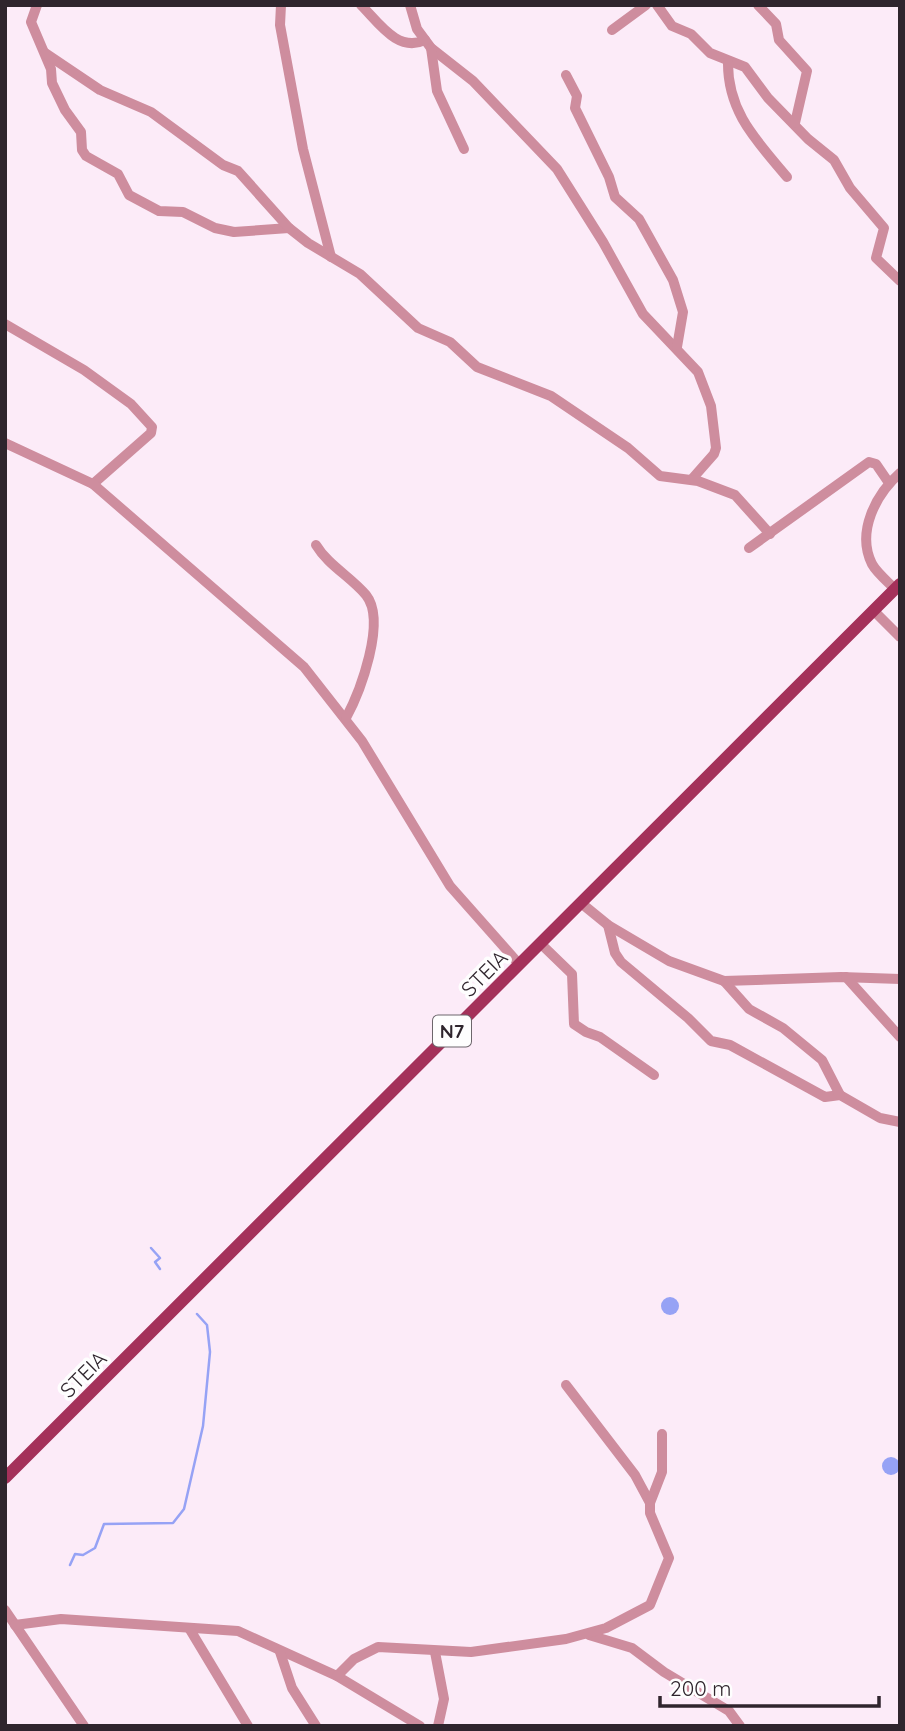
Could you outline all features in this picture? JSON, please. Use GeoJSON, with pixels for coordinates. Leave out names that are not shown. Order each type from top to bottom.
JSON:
{"type":"FeatureCollection","features":[{"type":"Feature","properties":{"kind":"main road","name":"STEIA"},"geometry":{"type":"LineString","coordinates":[[5,1478],[897,586]]}},
{"type":"Feature","properties":{"kind":"street"},"geometry":{"type":"LineString","coordinates":[[37,5],[31,22],[51,69],[52,83],[65,110],[81,132],[86,156],[118,174],[129,195],[159,211],[183,212],[215,228],[234,232],[289,228]]}},
{"type":"Feature","properties":{"kind":"street"},"geometry":{"type":"LineString","coordinates":[[281,5],[280,25],[303,149],[331,257]]}},
{"type":"Feature","properties":{"kind":"street"},"geometry":{"type":"LineString","coordinates":[[361,5],[400,43],[414,46],[428,44]]}},
{"type":"Feature","properties":{"kind":"street"},"geometry":{"type":"LineString","coordinates":[[410,5],[417,29],[428,44],[473,81],[557,169],[603,242],[643,314],[677,347],[704,382],[712,412],[715,451],[692,479]]}},
{"type":"Feature","properties":{"kind":"street"},"geometry":{"type":"LineString","coordinates":[[612,30],[646,5]]}},
{"type":"Feature","properties":{"kind":"street"},"geometry":{"type":"LineString","coordinates":[[657,5],[672,26],[691,34],[710,53],[745,67],[768,98],[808,139],[834,160],[850,187],[884,228],[876,258],[900,281]]}},
{"type":"Feature","properties":{"kind":"street"},"geometry":{"type":"LineString","coordinates":[[758,5],[776,24],[779,40],[807,71],[795,123]]}},
{"type":"Feature","properties":{"kind":"street"},"geometry":{"type":"LineString","coordinates":[[428,44],[437,91],[464,149]]}},
{"type":"Feature","properties":{"kind":"street"},"geometry":{"type":"LineString","coordinates":[[45,53],[100,90],[151,112],[223,165],[238,171],[289,228],[308,243],[360,274],[418,328],[454,346],[473,365],[551,396],[628,448],[660,476],[692,479],[735,495],[770,534]]}},
{"type":"Feature","properties":{"kind":"street"},"geometry":{"type":"LineString","coordinates":[[728,61],[728,80],[747,132],[787,177]]}},
{"type":"Feature","properties":{"kind":"street"},"geometry":{"type":"LineString","coordinates":[[566,75],[577,96],[575,108],[609,177],[615,197],[639,219],[673,280],[684,312],[677,347]]}},
{"type":"Feature","properties":{"kind":"street"},"geometry":{"type":"LineString","coordinates":[[5,324],[84,370],[131,404],[152,426],[151,433],[93,484]]}},
{"type":"Feature","properties":{"kind":"street"},"geometry":{"type":"LineString","coordinates":[[5,443],[93,484],[296,659],[346,718],[450,886],[519,964]]}},
{"type":"Feature","properties":{"kind":"street"},"geometry":{"type":"LineString","coordinates":[[749,548],[869,462],[876,464],[889,483]]}},
{"type":"Feature","properties":{"kind":"street"},"geometry":{"type":"LineString","coordinates":[[897,586],[871,561],[865,538],[875,507],[889,483],[900,473]]}},
{"type":"Feature","properties":{"kind":"street"},"geometry":{"type":"LineString","coordinates":[[316,545],[368,597],[374,609],[360,690],[346,718]]}},
{"type":"Feature","properties":{"kind":"street"},"geometry":{"type":"LineString","coordinates":[[874,611],[900,637]]}},
{"type":"Feature","properties":{"kind":"street"},"geometry":{"type":"LineString","coordinates":[[581,903],[608,925],[670,961],[724,981],[846,977],[900,979]]}},
{"type":"Feature","properties":{"kind":"street"},"geometry":{"type":"LineString","coordinates":[[608,925],[615,953],[621,962],[688,1018],[707,1038],[730,1045],[825,1097],[840,1095]]}},
{"type":"Feature","properties":{"kind":"street"},"geometry":{"type":"LineString","coordinates":[[541,944],[572,974],[574,1024],[600,1037],[654,1075]]}},
{"type":"Feature","properties":{"kind":"street"},"geometry":{"type":"LineString","coordinates":[[846,977],[900,1037]]}},
{"type":"Feature","properties":{"kind":"street"},"geometry":{"type":"LineString","coordinates":[[724,981],[749,1009],[783,1028],[822,1060],[840,1095],[880,1118],[900,1122]]}},
{"type":"Feature","properties":{"kind":"street"},"geometry":{"type":"LineString","coordinates":[[337,1676],[354,1659],[378,1647],[435,1652],[494,1650],[588,1635],[650,1605],[668,1558],[652,1523],[650,1503],[635,1475],[566,1385]]}},
{"type":"Feature","properties":{"kind":"street"},"geometry":{"type":"LineString","coordinates":[[650,1503],[662,1472],[662,1434]]}},
{"type":"Feature","properties":{"kind":"street"},"geometry":{"type":"LineString","coordinates":[[5,1610],[84,1726]]}},
{"type":"Feature","properties":{"kind":"street"},"geometry":{"type":"LineString","coordinates":[[16,1625],[61,1619],[238,1631],[337,1676],[420,1726]]}},
{"type":"Feature","properties":{"kind":"street"},"geometry":{"type":"LineString","coordinates":[[189,1628],[202,1654],[248,1726]]}},
{"type":"Feature","properties":{"kind":"street"},"geometry":{"type":"LineString","coordinates":[[588,1635],[632,1648],[663,1672],[729,1711],[740,1726]]}},
{"type":"Feature","properties":{"kind":"street"},"geometry":{"type":"LineString","coordinates":[[280,1652],[292,1688],[316,1726]]}},
{"type":"Feature","properties":{"kind":"street"},"geometry":{"type":"LineString","coordinates":[[435,1652],[444,1699],[438,1726]]}},
{"type":"Feature","properties":{"kind":"water"},"geometry":{"type":"Polygon","coordinates":[[[666,1297],[674,1297],[679,1306],[677,1313],[666,1315],[661,1310],[661,1302],[666,1297]]]}},
{"type":"Feature","properties":{"kind":"water"},"geometry":{"type":"Polygon","coordinates":[[[887,1457],[895,1457],[900,1466],[898,1473],[887,1475],[882,1470],[882,1462],[887,1457]]]}},
{"type":"Feature","properties":{"kind":"waterway"},"geometry":{"type":"LineString","coordinates":[[151,1248],[160,1258],[155,1262],[160,1269]]}},
{"type":"Feature","properties":{"kind":"waterway"},"geometry":{"type":"LineString","coordinates":[[70,1565],[75,1554],[83,1555],[95,1548],[104,1524],[173,1523],[184,1509],[203,1426],[210,1352],[207,1325],[197,1314]]}}]}
